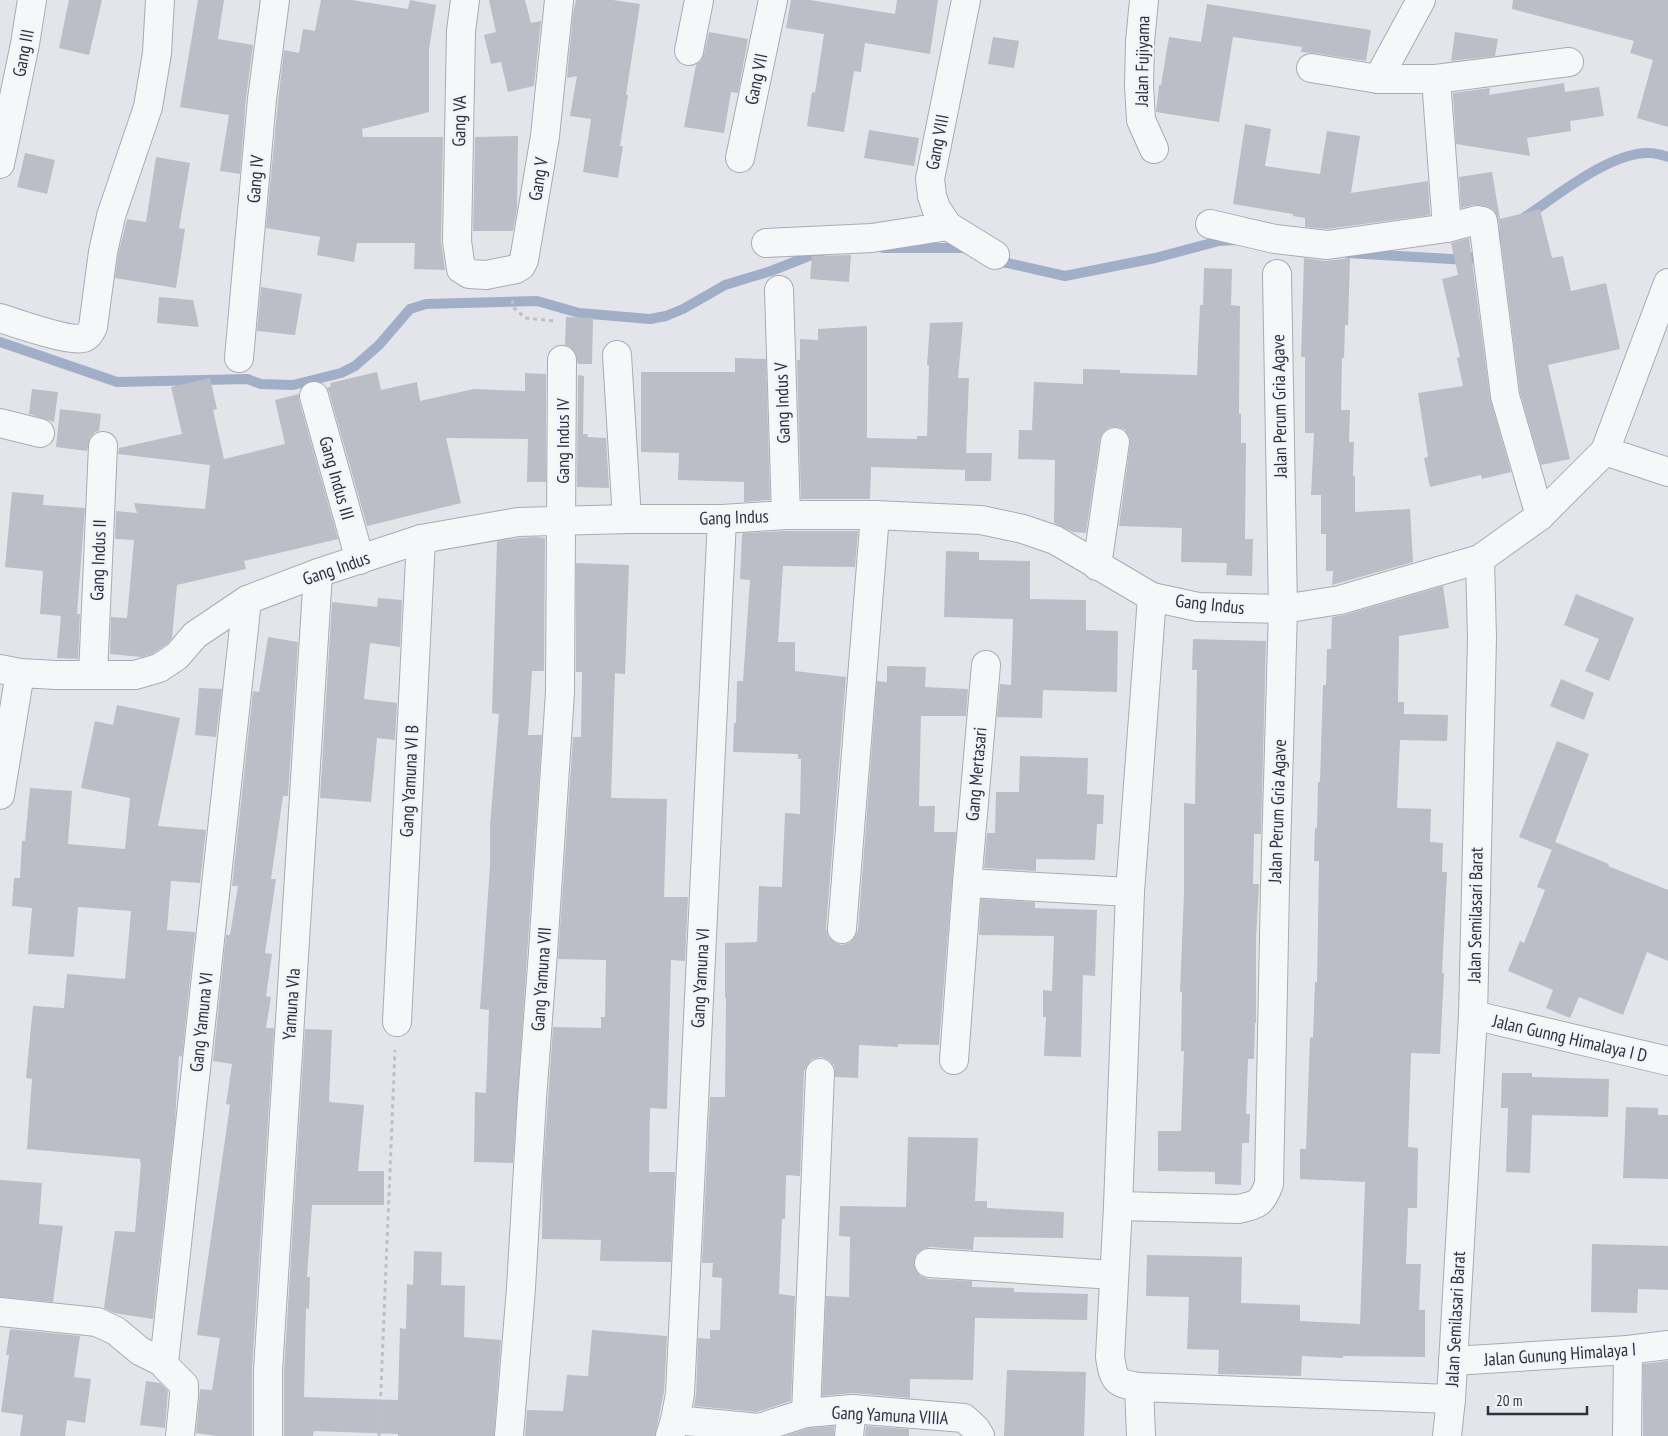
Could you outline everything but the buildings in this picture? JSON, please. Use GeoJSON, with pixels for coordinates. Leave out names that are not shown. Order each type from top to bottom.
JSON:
{"type":"FeatureCollection","features":[{"type":"Feature","properties":{"kind":"street","name":"Gang III"},"geometry":{"type":"LineString","coordinates":[[0,164],[26,44],[32,0]]}},
{"type":"Feature","properties":{"kind":"street"},"geometry":{"type":"LineString","coordinates":[[0,318],[22,326],[73,338],[82,338],[89,334],[93,327],[110,216],[134,152],[148,107],[156,53],[160,0]]}},
{"type":"Feature","properties":{"kind":"street","name":"Gang IV"},"geometry":{"type":"LineString","coordinates":[[239,358],[262,99],[275,0]]}},
{"type":"Feature","properties":{"kind":"street","name":"Gang VA"},"geometry":{"type":"LineString","coordinates":[[465,0],[461,31],[457,242],[462,269],[469,274],[478,276],[516,270]]}},
{"type":"Feature","properties":{"kind":"street","name":"Gang V"},"geometry":{"type":"LineString","coordinates":[[516,270],[521,266],[529,238],[545,136],[559,0]]}},
{"type":"Feature","properties":{"kind":"street"},"geometry":{"type":"LineString","coordinates":[[689,51],[699,0]]}},
{"type":"Feature","properties":{"kind":"street","name":"Gang VII"},"geometry":{"type":"LineString","coordinates":[[740,158],[773,0]]}},
{"type":"Feature","properties":{"kind":"street","name":"Gang VIII"},"geometry":{"type":"LineString","coordinates":[[966,0],[930,180],[936,208],[948,226],[995,255]]}},
{"type":"Feature","properties":{"kind":"street","name":"Jalan Fujiyama"},"geometry":{"type":"LineString","coordinates":[[1144,0],[1140,76],[1141,120],[1154,149]]}},
{"type":"Feature","properties":{"kind":"street"},"geometry":{"type":"LineString","coordinates":[[1378,79],[1421,0]]}},
{"type":"Feature","properties":{"kind":"street"},"geometry":{"type":"LineString","coordinates":[[1311,68],[1378,79],[1436,79],[1569,62]]}},
{"type":"Feature","properties":{"kind":"street"},"geometry":{"type":"LineString","coordinates":[[1436,79],[1447,228]]}},
{"type":"Feature","properties":{"kind":"street"},"geometry":{"type":"LineString","coordinates":[[1210,224],[1275,238],[1327,245],[1447,228],[1477,220],[1483,221],[1505,396],[1540,516]]}},
{"type":"Feature","properties":{"kind":"street"},"geometry":{"type":"LineString","coordinates":[[766,244],[872,238],[948,226]]}},
{"type":"Feature","properties":{"kind":"street","name":"Jalan Perum Gria Agave"},"geometry":{"type":"LineString","coordinates":[[1118,1206],[1238,1209],[1254,1206],[1264,1198],[1269,1184],[1283,609],[1277,274]]}},
{"type":"Feature","properties":{"kind":"street"},"geometry":{"type":"LineString","coordinates":[[1480,559],[1540,516],[1605,451],[1668,283]]}},
{"type":"Feature","properties":{"kind":"street","name":"Gang Indus V"},"geometry":{"type":"LineString","coordinates":[[779,290],[786,515]]}},
{"type":"Feature","properties":{"kind":"street"},"geometry":{"type":"LineString","coordinates":[[617,355],[627,519]]}},
{"type":"Feature","properties":{"kind":"street","name":"Gang Indus IV"},"geometry":{"type":"LineString","coordinates":[[561,521],[562,360]]}},
{"type":"Feature","properties":{"kind":"street","name":"Gang Indus III"},"geometry":{"type":"LineString","coordinates":[[314,396],[360,560]]}},
{"type":"Feature","properties":{"kind":"street"},"geometry":{"type":"LineString","coordinates":[[0,423],[40,433]]}},
{"type":"Feature","properties":{"kind":"street"},"geometry":{"type":"LineString","coordinates":[[1097,566],[1115,442]]}},
{"type":"Feature","properties":{"kind":"street","name":"Gang Indus II"},"geometry":{"type":"LineString","coordinates":[[93,675],[103,446]]}},
{"type":"Feature","properties":{"kind":"street"},"geometry":{"type":"LineString","coordinates":[[1605,451],[1668,472]]}},
{"type":"Feature","properties":{"kind":"street","name":"Gang Indus"},"geometry":{"type":"LineString","coordinates":[[10,671],[56,675],[135,676],[158,668],[176,656],[195,635],[247,600],[318,573],[421,539],[518,522],[627,519],[722,520],[786,515],[981,520],[1024,529],[1055,540],[1152,597],[1198,607],[1283,609],[1340,600],[1480,559]]}},
{"type":"Feature","properties":{"kind":"street"},"geometry":{"type":"LineString","coordinates":[[842,929],[875,516]]}},
{"type":"Feature","properties":{"kind":"street","name":"Gang Yamuna VI"},"geometry":{"type":"LineString","coordinates":[[673,1428],[680,1394],[722,520]]}},
{"type":"Feature","properties":{"kind":"street","name":"Gang Yamuna VII"},"geometry":{"type":"LineString","coordinates":[[510,1436],[560,692],[561,521]]}},
{"type":"Feature","properties":{"kind":"street","name":"Gang Yamuna VI B"},"geometry":{"type":"LineString","coordinates":[[397,1022],[421,539]]}},
{"type":"Feature","properties":{"kind":"street","name":"Jalan Semilasari Barat"},"geometry":{"type":"LineString","coordinates":[[1447,1436],[1451,1399],[1473,1015],[1482,638],[1480,559]]}},
{"type":"Feature","properties":{"kind":"street","name":"Yamuna VIa"},"geometry":{"type":"LineString","coordinates":[[268,1436],[268,1371],[318,573]]}},
{"type":"Feature","properties":{"kind":"street"},"geometry":{"type":"LineString","coordinates":[[1152,597],[1130,892],[1118,1206],[1110,1357],[1113,1375],[1122,1384],[1139,1387],[1451,1399]]}},
{"type":"Feature","properties":{"kind":"street","name":"Gang Yamuna VI"},"geometry":{"type":"LineString","coordinates":[[164,1363],[247,600]]}},
{"type":"Feature","properties":{"kind":"street","name":"Gang Mertasari"},"geometry":{"type":"LineString","coordinates":[[954,1060],[986,665]]}},
{"type":"Feature","properties":{"kind":"street"},"geometry":{"type":"LineString","coordinates":[[0,795],[10,671]]}},
{"type":"Feature","properties":{"kind":"street"},"geometry":{"type":"LineString","coordinates":[[967,883],[1130,892]]}},
{"type":"Feature","properties":{"kind":"street","name":"Jalan Gunng Himalaya I D"},"geometry":{"type":"LineString","coordinates":[[1473,1015],[1668,1060]]}},
{"type":"Feature","properties":{"kind":"street"},"geometry":{"type":"LineString","coordinates":[[806,1413],[820,1073]]}},
{"type":"Feature","properties":{"kind":"street"},"geometry":{"type":"LineString","coordinates":[[929,1263],[1114,1275]]}},
{"type":"Feature","properties":{"kind":"street"},"geometry":{"type":"LineString","coordinates":[[0,1312],[97,1322],[116,1332],[140,1351],[164,1363],[184,1385],[180,1436]]}},
{"type":"Feature","properties":{"kind":"street","name":"Jalan Gunung Himalaya I"},"geometry":{"type":"LineString","coordinates":[[1453,1361],[1628,1350],[1668,1345]]}},
{"type":"Feature","properties":{"kind":"street"},"geometry":{"type":"LineString","coordinates":[[1627,1436],[1628,1350]]}},
{"type":"Feature","properties":{"kind":"street"},"geometry":{"type":"LineString","coordinates":[[1139,1387],[1141,1436]]}},
{"type":"Feature","properties":{"kind":"street"},"geometry":{"type":"LineString","coordinates":[[849,1436],[852,1409]]}},
{"type":"Feature","properties":{"kind":"street","name":"Gang Yamuna VIIIA"},"geometry":{"type":"LineString","coordinates":[[673,1428],[759,1428],[806,1413],[852,1409],[964,1418],[976,1428],[980,1436]]}},
{"type":"Feature","properties":{"kind":"path"},"geometry":{"type":"LineString","coordinates":[[516,270],[512,306],[525,318],[555,321]]}},
{"type":"Feature","properties":{"kind":"path"},"geometry":{"type":"LineString","coordinates":[[379,1436],[397,1022]]}},
{"type":"Feature","properties":{"kind":"waterway"},"geometry":{"type":"LineString","coordinates":[[1525,217],[1601,167],[1634,155],[1649,153],[1668,157]]}},
{"type":"Feature","properties":{"kind":"waterway"},"geometry":{"type":"LineString","coordinates":[[1347,253],[1468,260],[1483,252],[1510,227]]}},
{"type":"Feature","properties":{"kind":"waterway"},"geometry":{"type":"LineString","coordinates":[[994,260],[1065,276],[1155,258],[1219,241],[1236,240]]}},
{"type":"Feature","properties":{"kind":"waterway"},"geometry":{"type":"LineString","coordinates":[[883,248],[969,249]]}},
{"type":"Feature","properties":{"kind":"waterway"},"geometry":{"type":"LineString","coordinates":[[0,342],[117,382],[247,379],[261,384],[293,385],[341,373],[355,366],[379,345],[410,309],[426,304],[537,301],[579,313],[650,319],[666,316],[683,309],[725,285],[771,271],[824,250]]}}]}
